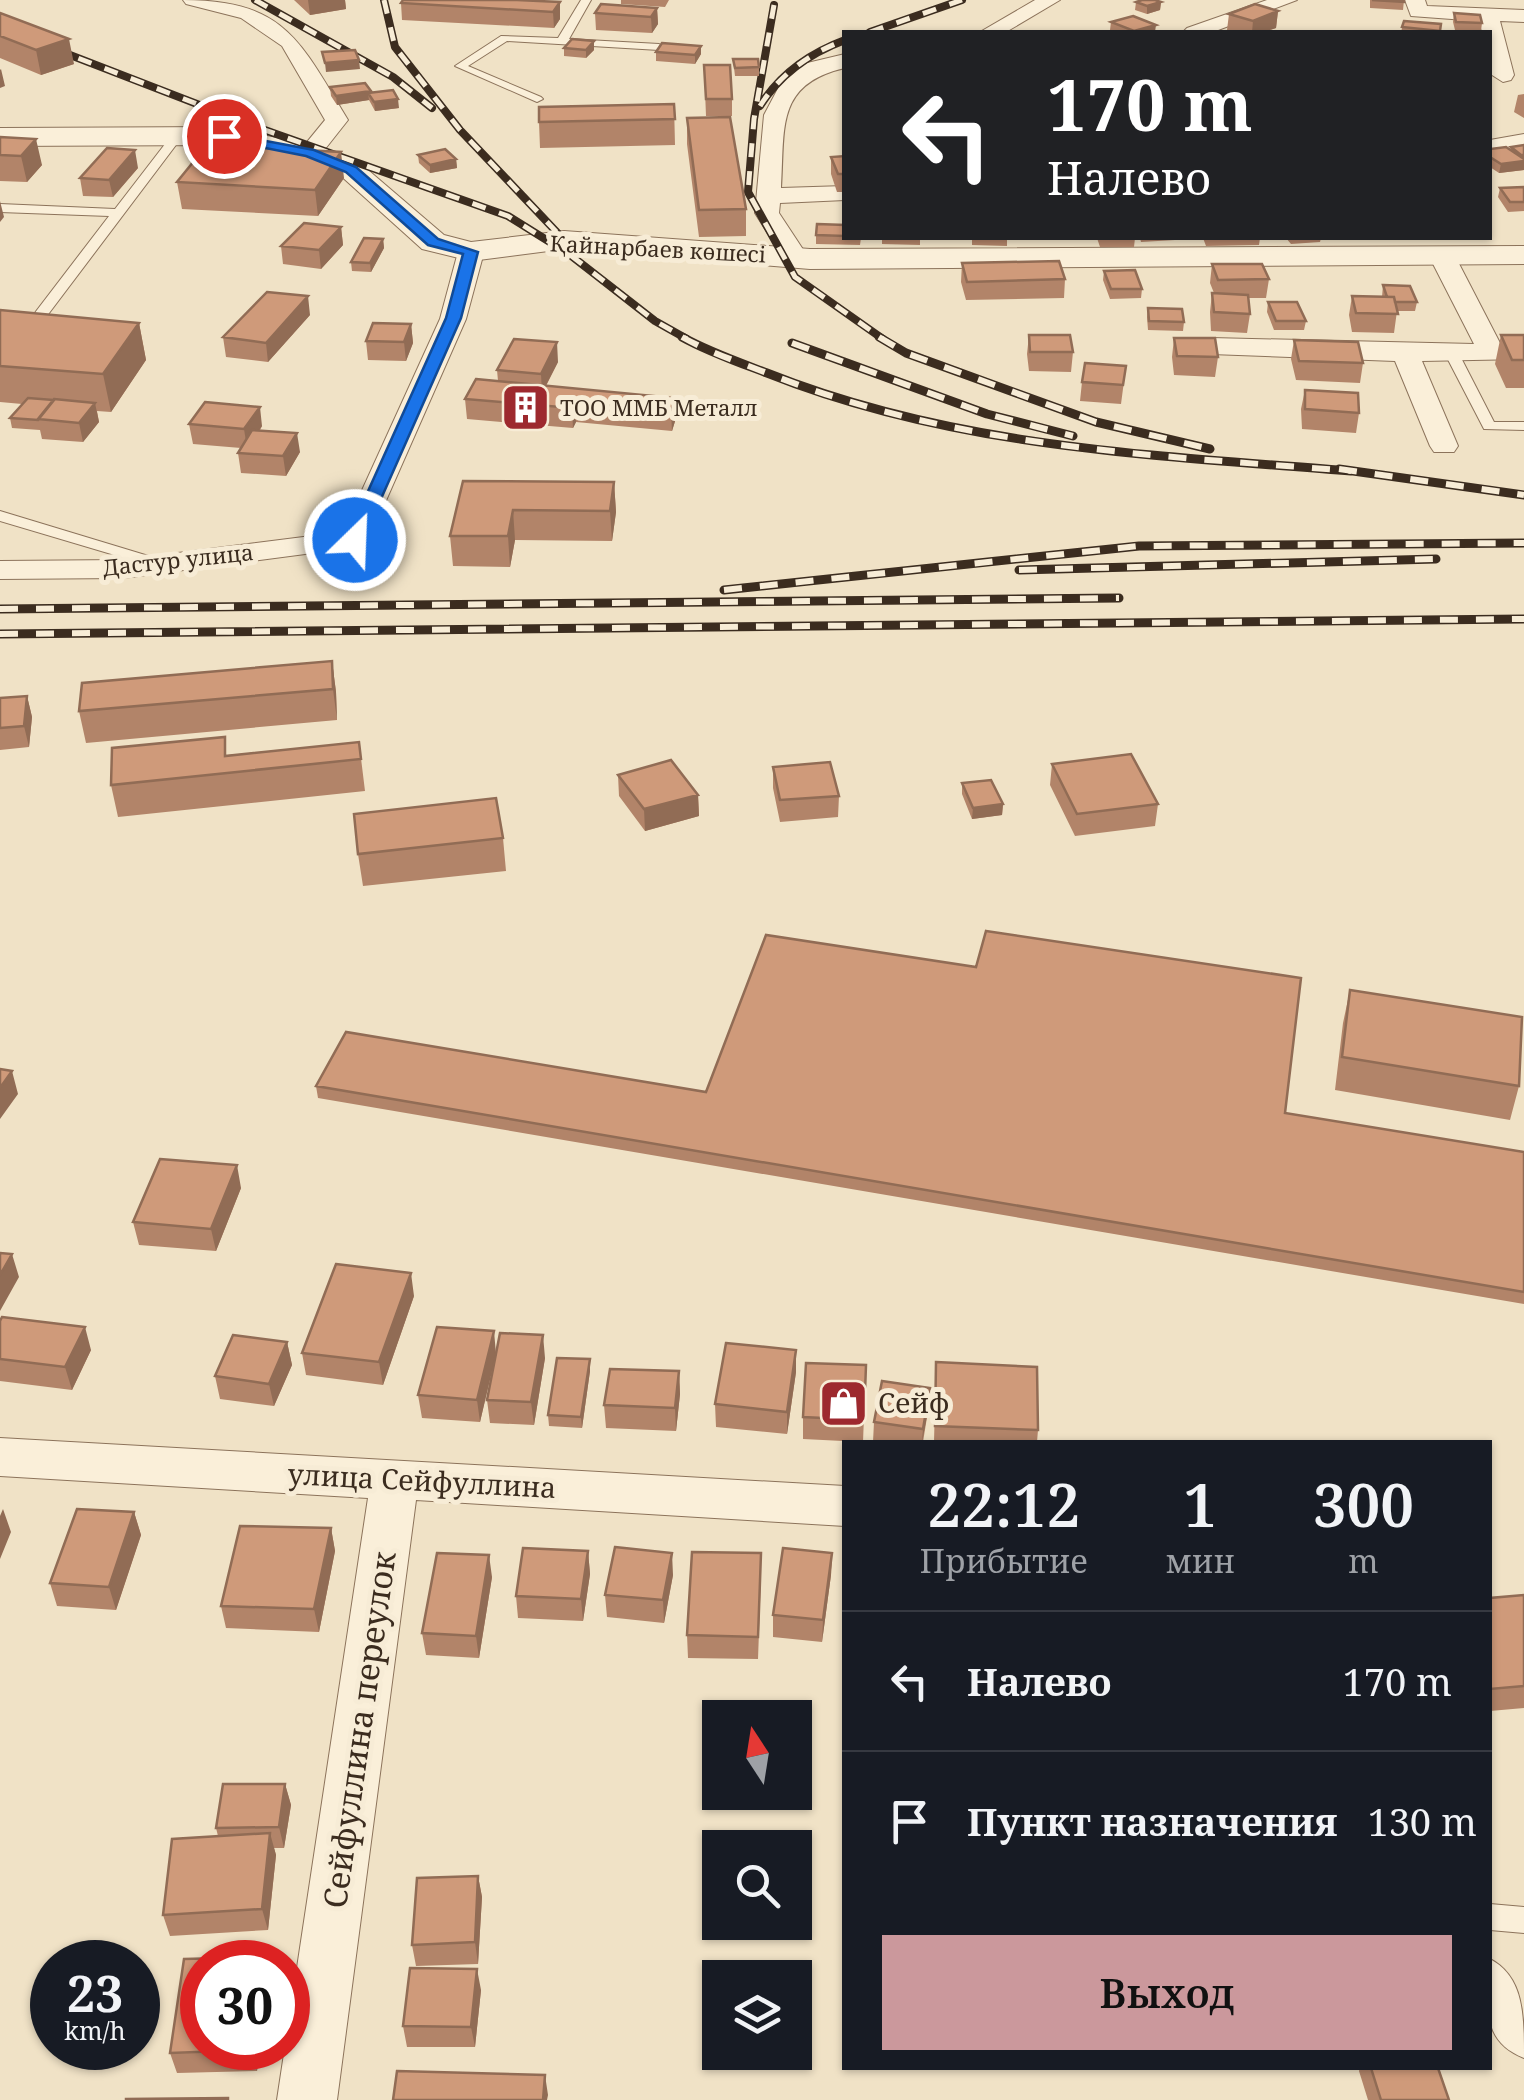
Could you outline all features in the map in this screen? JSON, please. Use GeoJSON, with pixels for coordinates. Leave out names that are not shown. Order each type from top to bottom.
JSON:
{"type":"FeatureCollection","features":[{"type":"Feature","properties":{"kind":"street"},"geometry":{"type":"LineString","coordinates":[[193,0],[248,14],[290,42],[337,120],[310,153]]}},
{"type":"Feature","properties":{"kind":"street"},"geometry":{"type":"LineString","coordinates":[[995,30],[1050,0]]}},
{"type":"Feature","properties":{"kind":"street"},"geometry":{"type":"LineString","coordinates":[[1200,30],[1287,0]]}},
{"type":"Feature","properties":{"kind":"street"},"geometry":{"type":"LineString","coordinates":[[1416,6],[1524,16]]}},
{"type":"Feature","properties":{"kind":"street"},"geometry":{"type":"LineString","coordinates":[[1488,15],[1492,30]]}},
{"type":"Feature","properties":{"kind":"street"},"geometry":{"type":"LineString","coordinates":[[1492,31],[1503,75]]}},
{"type":"Feature","properties":{"kind":"street"},"geometry":{"type":"LineString","coordinates":[[803,258],[767,213],[775,115],[792,82],[811,70],[842,62]]}},
{"type":"Feature","properties":{"kind":"street","name":"Қайнарбаев көшесі"},"geometry":{"type":"LineString","coordinates":[[0,137],[224,136],[310,153],[351,170],[433,242],[471,252],[564,240],[803,258],[1524,256]]}},
{"type":"Feature","properties":{"kind":"street"},"geometry":{"type":"LineString","coordinates":[[1492,147],[1524,141]]}},
{"type":"Feature","properties":{"kind":"street"},"geometry":{"type":"LineString","coordinates":[[766,196],[842,193]]}},
{"type":"Feature","properties":{"kind":"street","name":"Дастур улица"},"geometry":{"type":"LineString","coordinates":[[0,570],[123,569],[355,540],[453,318],[471,252]]}},
{"type":"Feature","properties":{"kind":"street"},"geometry":{"type":"LineString","coordinates":[[1442,256],[1491,351]]}},
{"type":"Feature","properties":{"kind":"street"},"geometry":{"type":"LineString","coordinates":[[1211,346],[1405,353],[1524,351]]}},
{"type":"Feature","properties":{"kind":"street"},"geometry":{"type":"LineString","coordinates":[[1405,353],[1444,446]]}},
{"type":"Feature","properties":{"kind":"street","name":"улица Сейфуллина"},"geometry":{"type":"LineString","coordinates":[[0,1457],[842,1506]]}},
{"type":"Feature","properties":{"kind":"street","name":"Сейфуллина переулок"},"geometry":{"type":"LineString","coordinates":[[307,2100],[395,1480]]}},
{"type":"Feature","properties":{"kind":"street"},"geometry":{"type":"LineString","coordinates":[[1492,1989],[1524,2030]]}},
{"type":"Feature","properties":{"kind":"lane"},"geometry":{"type":"LineString","coordinates":[[562,41],[586,0]]}},
{"type":"Feature","properties":{"kind":"lane"},"geometry":{"type":"LineString","coordinates":[[536,99],[460,66],[505,38],[659,46]]}},
{"type":"Feature","properties":{"kind":"lane"},"geometry":{"type":"LineString","coordinates":[[23,338],[176,136]]}},
{"type":"Feature","properties":{"kind":"lane"},"geometry":{"type":"LineString","coordinates":[[0,208],[118,213]]}},
{"type":"Feature","properties":{"kind":"lane"},"geometry":{"type":"LineString","coordinates":[[1450,350],[1490,426],[1524,426]]}},
{"type":"Feature","properties":{"kind":"lane"},"geometry":{"type":"LineString","coordinates":[[0,516],[160,564]]}},
{"type":"Feature","properties":{"kind":"lane"},"geometry":{"type":"LineString","coordinates":[[1492,1917],[1524,1920]]}},
{"type":"Feature","properties":{"kind":"building"},"geometry":{"type":"Polygon","coordinates":[[[560,2],[553,12],[401,3],[560,2]]]}},
{"type":"Feature","properties":{"kind":"building"},"geometry":{"type":"Polygon","coordinates":[[[1136,2],[1161,2],[1147,6],[1136,2]]]}},
{"type":"Feature","properties":{"kind":"building"},"geometry":{"type":"Polygon","coordinates":[[[601,4],[657,8],[651,17],[595,13],[601,4]]]}},
{"type":"Feature","properties":{"kind":"building"},"geometry":{"type":"Polygon","coordinates":[[[1255,4],[1278,11],[1253,21],[1229,14],[1255,4]]]}},
{"type":"Feature","properties":{"kind":"building"},"geometry":{"type":"Polygon","coordinates":[[[0,13],[69,39],[36,50],[0,36],[0,13]]]}},
{"type":"Feature","properties":{"kind":"building"},"geometry":{"type":"Polygon","coordinates":[[[1454,13],[1480,15],[1482,23],[1456,22],[1454,13]]]}},
{"type":"Feature","properties":{"kind":"building"},"geometry":{"type":"Polygon","coordinates":[[[1133,16],[1156,25],[1131,30],[1111,22],[1133,16]]]}},
{"type":"Feature","properties":{"kind":"building"},"geometry":{"type":"Polygon","coordinates":[[[1404,21],[1441,24],[1440,30],[1402,27],[1404,21]]]}},
{"type":"Feature","properties":{"kind":"building"},"geometry":{"type":"Polygon","coordinates":[[[572,39],[594,41],[586,50],[564,48],[572,39]]]}},
{"type":"Feature","properties":{"kind":"building"},"geometry":{"type":"Polygon","coordinates":[[[662,43],[701,46],[695,55],[656,52],[662,43]]]}},
{"type":"Feature","properties":{"kind":"building"},"geometry":{"type":"Polygon","coordinates":[[[355,50],[359,60],[325,63],[322,52],[355,50]]]}},
{"type":"Feature","properties":{"kind":"building"},"geometry":{"type":"Polygon","coordinates":[[[733,59],[758,59],[759,67],[735,68],[733,59]]]}},
{"type":"Feature","properties":{"kind":"building"},"geometry":{"type":"Polygon","coordinates":[[[704,65],[730,65],[732,99],[706,99],[704,65]]]}},
{"type":"Feature","properties":{"kind":"building"},"geometry":{"type":"Polygon","coordinates":[[[365,83],[371,91],[336,96],[330,87],[365,83]]]}},
{"type":"Feature","properties":{"kind":"building"},"geometry":{"type":"Polygon","coordinates":[[[393,90],[398,99],[374,102],[368,93],[393,90]]]}},
{"type":"Feature","properties":{"kind":"building"},"geometry":{"type":"Polygon","coordinates":[[[674,104],[675,119],[539,122],[539,107],[674,104]]]}},
{"type":"Feature","properties":{"kind":"building"},"geometry":{"type":"Polygon","coordinates":[[[730,117],[746,209],[699,210],[687,118],[730,117]]]}},
{"type":"Feature","properties":{"kind":"building"},"geometry":{"type":"Polygon","coordinates":[[[0,137],[36,139],[21,156],[0,155],[0,137]]]}},
{"type":"Feature","properties":{"kind":"building"},"geometry":{"type":"Polygon","coordinates":[[[207,145],[341,152],[315,190],[177,182],[207,145]]]}},
{"type":"Feature","properties":{"kind":"building"},"geometry":{"type":"Polygon","coordinates":[[[1524,145],[1524,155],[1511,147],[1524,145]]]}},
{"type":"Feature","properties":{"kind":"building"},"geometry":{"type":"Polygon","coordinates":[[[1506,147],[1524,161],[1501,164],[1492,158],[1492,149],[1506,147]]]}},
{"type":"Feature","properties":{"kind":"building"},"geometry":{"type":"Polygon","coordinates":[[[107,148],[135,150],[109,180],[80,178],[107,148]]]}},
{"type":"Feature","properties":{"kind":"building"},"geometry":{"type":"Polygon","coordinates":[[[445,149],[456,159],[430,165],[418,155],[445,149]]]}},
{"type":"Feature","properties":{"kind":"building"},"geometry":{"type":"Polygon","coordinates":[[[842,156],[842,174],[838,174],[831,157],[842,156]]]}},
{"type":"Feature","properties":{"kind":"building"},"geometry":{"type":"Polygon","coordinates":[[[1524,187],[1524,202],[1510,202],[1500,188],[1524,187]]]}},
{"type":"Feature","properties":{"kind":"building"},"geometry":{"type":"Polygon","coordinates":[[[304,223],[341,227],[319,250],[281,246],[304,223]]]}},
{"type":"Feature","properties":{"kind":"building"},"geometry":{"type":"Polygon","coordinates":[[[817,224],[842,225],[842,236],[816,235],[817,224]]]}},
{"type":"Feature","properties":{"kind":"building"},"geometry":{"type":"Polygon","coordinates":[[[364,238],[383,239],[370,263],[351,262],[364,238]]]}},
{"type":"Feature","properties":{"kind":"building"},"geometry":{"type":"Polygon","coordinates":[[[1059,261],[1065,279],[967,282],[962,263],[1059,261]]]}},
{"type":"Feature","properties":{"kind":"building"},"geometry":{"type":"Polygon","coordinates":[[[1212,264],[1262,264],[1269,279],[1218,280],[1212,264]]]}},
{"type":"Feature","properties":{"kind":"building"},"geometry":{"type":"Polygon","coordinates":[[[1135,270],[1142,289],[1111,289],[1104,271],[1135,270]]]}},
{"type":"Feature","properties":{"kind":"building"},"geometry":{"type":"Polygon","coordinates":[[[1383,285],[1410,286],[1417,302],[1395,302],[1394,297],[1387,297],[1383,285]]]}},
{"type":"Feature","properties":{"kind":"building"},"geometry":{"type":"Polygon","coordinates":[[[267,292],[308,296],[266,343],[223,337],[267,292]]]}},
{"type":"Feature","properties":{"kind":"building"},"geometry":{"type":"Polygon","coordinates":[[[1212,293],[1248,295],[1250,314],[1214,312],[1212,293]]]}},
{"type":"Feature","properties":{"kind":"building"},"geometry":{"type":"Polygon","coordinates":[[[1352,296],[1394,297],[1398,314],[1356,313],[1352,296]]]}},
{"type":"Feature","properties":{"kind":"building"},"geometry":{"type":"Polygon","coordinates":[[[1268,302],[1297,302],[1306,321],[1276,321],[1268,302]]]}},
{"type":"Feature","properties":{"kind":"building"},"geometry":{"type":"Polygon","coordinates":[[[1148,308],[1182,309],[1184,322],[1149,321],[1148,308]]]}},
{"type":"Feature","properties":{"kind":"building"},"geometry":{"type":"Polygon","coordinates":[[[0,310],[139,323],[103,374],[0,366],[0,310]]]}},
{"type":"Feature","properties":{"kind":"building"},"geometry":{"type":"Polygon","coordinates":[[[373,323],[411,324],[404,342],[366,341],[373,323]]]}},
{"type":"Feature","properties":{"kind":"building"},"geometry":{"type":"Polygon","coordinates":[[[1029,335],[1070,335],[1073,352],[1030,352],[1029,335]]]}},
{"type":"Feature","properties":{"kind":"building"},"geometry":{"type":"Polygon","coordinates":[[[1501,335],[1524,335],[1524,360],[1512,360],[1501,335]]]}},
{"type":"Feature","properties":{"kind":"building"},"geometry":{"type":"Polygon","coordinates":[[[1174,338],[1215,338],[1218,357],[1177,356],[1174,338]]]}},
{"type":"Feature","properties":{"kind":"building"},"geometry":{"type":"Polygon","coordinates":[[[514,339],[557,342],[541,374],[497,370],[514,339]]]}},
{"type":"Feature","properties":{"kind":"building"},"geometry":{"type":"Polygon","coordinates":[[[1294,340],[1358,342],[1363,363],[1299,361],[1294,340]]]}},
{"type":"Feature","properties":{"kind":"building"},"geometry":{"type":"Polygon","coordinates":[[[1085,363],[1126,366],[1123,385],[1082,382],[1085,363]]]}},
{"type":"Feature","properties":{"kind":"building"},"geometry":{"type":"Polygon","coordinates":[[[476,379],[675,398],[671,411],[575,402],[572,408],[465,399],[476,379]]]}},
{"type":"Feature","properties":{"kind":"building"},"geometry":{"type":"Polygon","coordinates":[[[1305,390],[1358,393],[1359,413],[1305,409],[1305,390]]]}},
{"type":"Feature","properties":{"kind":"building"},"geometry":{"type":"Polygon","coordinates":[[[28,398],[54,400],[38,420],[10,418],[28,398]]]}},
{"type":"Feature","properties":{"kind":"building"},"geometry":{"type":"Polygon","coordinates":[[[54,399],[95,403],[79,423],[38,419],[54,399]]]}},
{"type":"Feature","properties":{"kind":"building"},"geometry":{"type":"Polygon","coordinates":[[[205,402],[260,407],[244,429],[189,424],[205,402]]]}},
{"type":"Feature","properties":{"kind":"building"},"geometry":{"type":"Polygon","coordinates":[[[252,430],[297,433],[283,456],[238,453],[252,430]]]}},
{"type":"Feature","properties":{"kind":"building"},"geometry":{"type":"Polygon","coordinates":[[[463,481],[614,482],[610,511],[513,510],[508,536],[450,536],[463,481]]]}},
{"type":"Feature","properties":{"kind":"building"},"geometry":{"type":"Polygon","coordinates":[[[332,661],[333,689],[79,711],[82,683],[332,661]]]}},
{"type":"Feature","properties":{"kind":"building"},"geometry":{"type":"Polygon","coordinates":[[[27,696],[24,726],[0,728],[0,698],[27,696]]]}},
{"type":"Feature","properties":{"kind":"building"},"geometry":{"type":"Polygon","coordinates":[[[225,737],[225,756],[359,742],[361,759],[111,785],[112,748],[225,737]]]}},
{"type":"Feature","properties":{"kind":"building"},"geometry":{"type":"Polygon","coordinates":[[[1131,754],[1158,804],[1077,814],[1052,764],[1131,754]]]}},
{"type":"Feature","properties":{"kind":"building"},"geometry":{"type":"Polygon","coordinates":[[[671,760],[698,795],[644,809],[618,775],[671,760]]]}},
{"type":"Feature","properties":{"kind":"building"},"geometry":{"type":"Polygon","coordinates":[[[830,762],[839,796],[780,800],[773,767],[830,762]]]}},
{"type":"Feature","properties":{"kind":"building"},"geometry":{"type":"Polygon","coordinates":[[[991,780],[1003,804],[973,808],[962,783],[991,780]]]}},
{"type":"Feature","properties":{"kind":"building"},"geometry":{"type":"Polygon","coordinates":[[[496,798],[503,838],[358,854],[354,814],[496,798]]]}},
{"type":"Feature","properties":{"kind":"building"},"geometry":{"type":"Polygon","coordinates":[[[986,931],[1301,978],[1285,1113],[1524,1152],[1524,1292],[316,1086],[346,1032],[706,1092],[766,935],[976,967],[986,931]]]}},
{"type":"Feature","properties":{"kind":"building"},"geometry":{"type":"Polygon","coordinates":[[[1350,990],[1522,1017],[1519,1086],[1342,1057],[1350,990]]]}},
{"type":"Feature","properties":{"kind":"building"},"geometry":{"type":"Polygon","coordinates":[[[0,1069],[12,1071],[0,1088],[0,1069]]]}},
{"type":"Feature","properties":{"kind":"building"},"geometry":{"type":"Polygon","coordinates":[[[160,1159],[237,1165],[211,1229],[133,1222],[160,1159]]]}},
{"type":"Feature","properties":{"kind":"building"},"geometry":{"type":"Polygon","coordinates":[[[0,1253],[12,1254],[0,1275],[0,1253]]]}},
{"type":"Feature","properties":{"kind":"building"},"geometry":{"type":"Polygon","coordinates":[[[336,1264],[411,1273],[379,1362],[302,1353],[336,1264]]]}},
{"type":"Feature","properties":{"kind":"building"},"geometry":{"type":"Polygon","coordinates":[[[2,1317],[85,1327],[65,1367],[0,1359],[2,1317]]]}},
{"type":"Feature","properties":{"kind":"building"},"geometry":{"type":"Polygon","coordinates":[[[437,1327],[494,1331],[477,1400],[418,1395],[437,1327]]]}},
{"type":"Feature","properties":{"kind":"building"},"geometry":{"type":"Polygon","coordinates":[[[500,1333],[543,1335],[531,1402],[487,1400],[500,1333]]]}},
{"type":"Feature","properties":{"kind":"building"},"geometry":{"type":"Polygon","coordinates":[[[233,1335],[287,1342],[269,1384],[215,1376],[233,1335]]]}},
{"type":"Feature","properties":{"kind":"building"},"geometry":{"type":"Polygon","coordinates":[[[726,1343],[796,1350],[787,1412],[715,1404],[726,1343]]]}},
{"type":"Feature","properties":{"kind":"building"},"geometry":{"type":"Polygon","coordinates":[[[557,1358],[590,1359],[581,1417],[548,1415],[557,1358]]]}},
{"type":"Feature","properties":{"kind":"building"},"geometry":{"type":"Polygon","coordinates":[[[936,1362],[1037,1367],[1038,1430],[935,1426],[936,1362]]]}},
{"type":"Feature","properties":{"kind":"building"},"geometry":{"type":"Polygon","coordinates":[[[806,1363],[866,1365],[864,1420],[803,1417],[806,1363]]]}},
{"type":"Feature","properties":{"kind":"building"},"geometry":{"type":"Polygon","coordinates":[[[610,1369],[679,1371],[675,1408],[604,1405],[610,1369]]]}},
{"type":"Feature","properties":{"kind":"building"},"geometry":{"type":"Polygon","coordinates":[[[882,1381],[930,1388],[923,1429],[874,1422],[882,1381]]]}},
{"type":"Feature","properties":{"kind":"building"},"geometry":{"type":"Polygon","coordinates":[[[77,1509],[134,1512],[109,1587],[50,1583],[77,1509]]]}},
{"type":"Feature","properties":{"kind":"building"},"geometry":{"type":"Polygon","coordinates":[[[240,1526],[331,1528],[314,1609],[221,1606],[240,1526]]]}},
{"type":"Feature","properties":{"kind":"building"},"geometry":{"type":"Polygon","coordinates":[[[615,1547],[672,1553],[663,1600],[605,1595],[615,1547]]]}},
{"type":"Feature","properties":{"kind":"building"},"geometry":{"type":"Polygon","coordinates":[[[523,1548],[588,1551],[581,1599],[516,1596],[523,1548]]]}},
{"type":"Feature","properties":{"kind":"building"},"geometry":{"type":"Polygon","coordinates":[[[783,1548],[832,1553],[823,1620],[773,1615],[783,1548]]]}},
{"type":"Feature","properties":{"kind":"building"},"geometry":{"type":"Polygon","coordinates":[[[692,1552],[761,1553],[758,1637],[687,1635],[692,1552]]]}},
{"type":"Feature","properties":{"kind":"building"},"geometry":{"type":"Polygon","coordinates":[[[437,1553],[489,1555],[476,1636],[422,1633],[437,1553]]]}},
{"type":"Feature","properties":{"kind":"building"},"geometry":{"type":"Polygon","coordinates":[[[1524,1595],[1524,1686],[1492,1689],[1492,1598],[1524,1595]]]}},
{"type":"Feature","properties":{"kind":"building"},"geometry":{"type":"Polygon","coordinates":[[[223,1784],[285,1784],[279,1827],[216,1828],[223,1784]]]}},
{"type":"Feature","properties":{"kind":"building"},"geometry":{"type":"Polygon","coordinates":[[[270,1833],[262,1909],[163,1915],[172,1839],[270,1833]]]}},
{"type":"Feature","properties":{"kind":"building"},"geometry":{"type":"Polygon","coordinates":[[[478,1876],[475,1942],[412,1945],[417,1878],[478,1876]]]}},
{"type":"Feature","properties":{"kind":"building"},"geometry":{"type":"Polygon","coordinates":[[[410,1968],[477,1969],[471,2027],[403,2026],[410,1968]]]}},
{"type":"Feature","properties":{"kind":"building"},"geometry":{"type":"Polygon","coordinates":[[[180,1986],[180,2053],[170,2053],[180,1986]]]}},
{"type":"Feature","properties":{"kind":"building"},"geometry":{"type":"Polygon","coordinates":[[[1372,2070],[1439,2070],[1449,2100],[1381,2100],[1372,2070]]]}},
{"type":"Feature","properties":{"kind":"building"},"geometry":{"type":"Polygon","coordinates":[[[397,2071],[545,2075],[543,2100],[393,2100],[397,2071]]]}},
{"type":"Feature","properties":{"kind":"building"},"geometry":{"type":"Polygon","coordinates":[[[126,2099],[228,2100],[126,2100],[126,2099]]]}},
{"type":"Feature","properties":{"kind":"railway"},"geometry":{"type":"LineString","coordinates":[[255,0],[393,77],[432,108]]}},
{"type":"Feature","properties":{"kind":"railway"},"geometry":{"type":"LineString","coordinates":[[384,0],[395,47],[460,130],[567,243]]}},
{"type":"Feature","properties":{"kind":"railway"},"geometry":{"type":"LineString","coordinates":[[876,30],[962,0]]}},
{"type":"Feature","properties":{"kind":"railway"},"geometry":{"type":"LineString","coordinates":[[774,5],[754,119],[748,192],[795,277],[883,339]]}},
{"type":"Feature","properties":{"kind":"railway"},"geometry":{"type":"LineString","coordinates":[[0,28],[262,129],[508,216],[569,254],[655,321],[687,339]]}},
{"type":"Feature","properties":{"kind":"railway"},"geometry":{"type":"LineString","coordinates":[[760,106],[797,66],[842,41]]}},
{"type":"Feature","properties":{"kind":"railway"},"geometry":{"type":"LineString","coordinates":[[682,337],[734,361],[838,398],[982,433],[1128,453],[1351,471]]}},
{"type":"Feature","properties":{"kind":"railway"},"geometry":{"type":"LineString","coordinates":[[879,337],[906,353],[1096,422],[1210,449]]}},
{"type":"Feature","properties":{"kind":"railway"},"geometry":{"type":"LineString","coordinates":[[792,343],[987,414],[1073,436]]}},
{"type":"Feature","properties":{"kind":"railway"},"geometry":{"type":"LineString","coordinates":[[1339,469],[1524,495]]}},
{"type":"Feature","properties":{"kind":"railway"},"geometry":{"type":"LineString","coordinates":[[724,590],[1139,546],[1524,543]]}},
{"type":"Feature","properties":{"kind":"railway"},"geometry":{"type":"LineString","coordinates":[[1019,570],[1436,559]]}},
{"type":"Feature","properties":{"kind":"railway"},"geometry":{"type":"LineString","coordinates":[[0,609],[1119,598]]}},
{"type":"Feature","properties":{"kind":"railway"},"geometry":{"type":"LineString","coordinates":[[0,634],[1524,619]]}},
{"type":"Feature","properties":{"kind":"place","name":"ТОО ММБ Металл"},"geometry":{"type":"Point","coordinates":[525,408]}},
{"type":"Feature","properties":{"kind":"place","name":"Сейф"},"geometry":{"type":"Point","coordinates":[843,1403]}},
{"type":"Feature","properties":{"kind":"route"},"geometry":{"type":"LineString","coordinates":[[224,136],[310,153],[351,170],[433,242],[471,252],[453,318],[355,540]]}}]}
